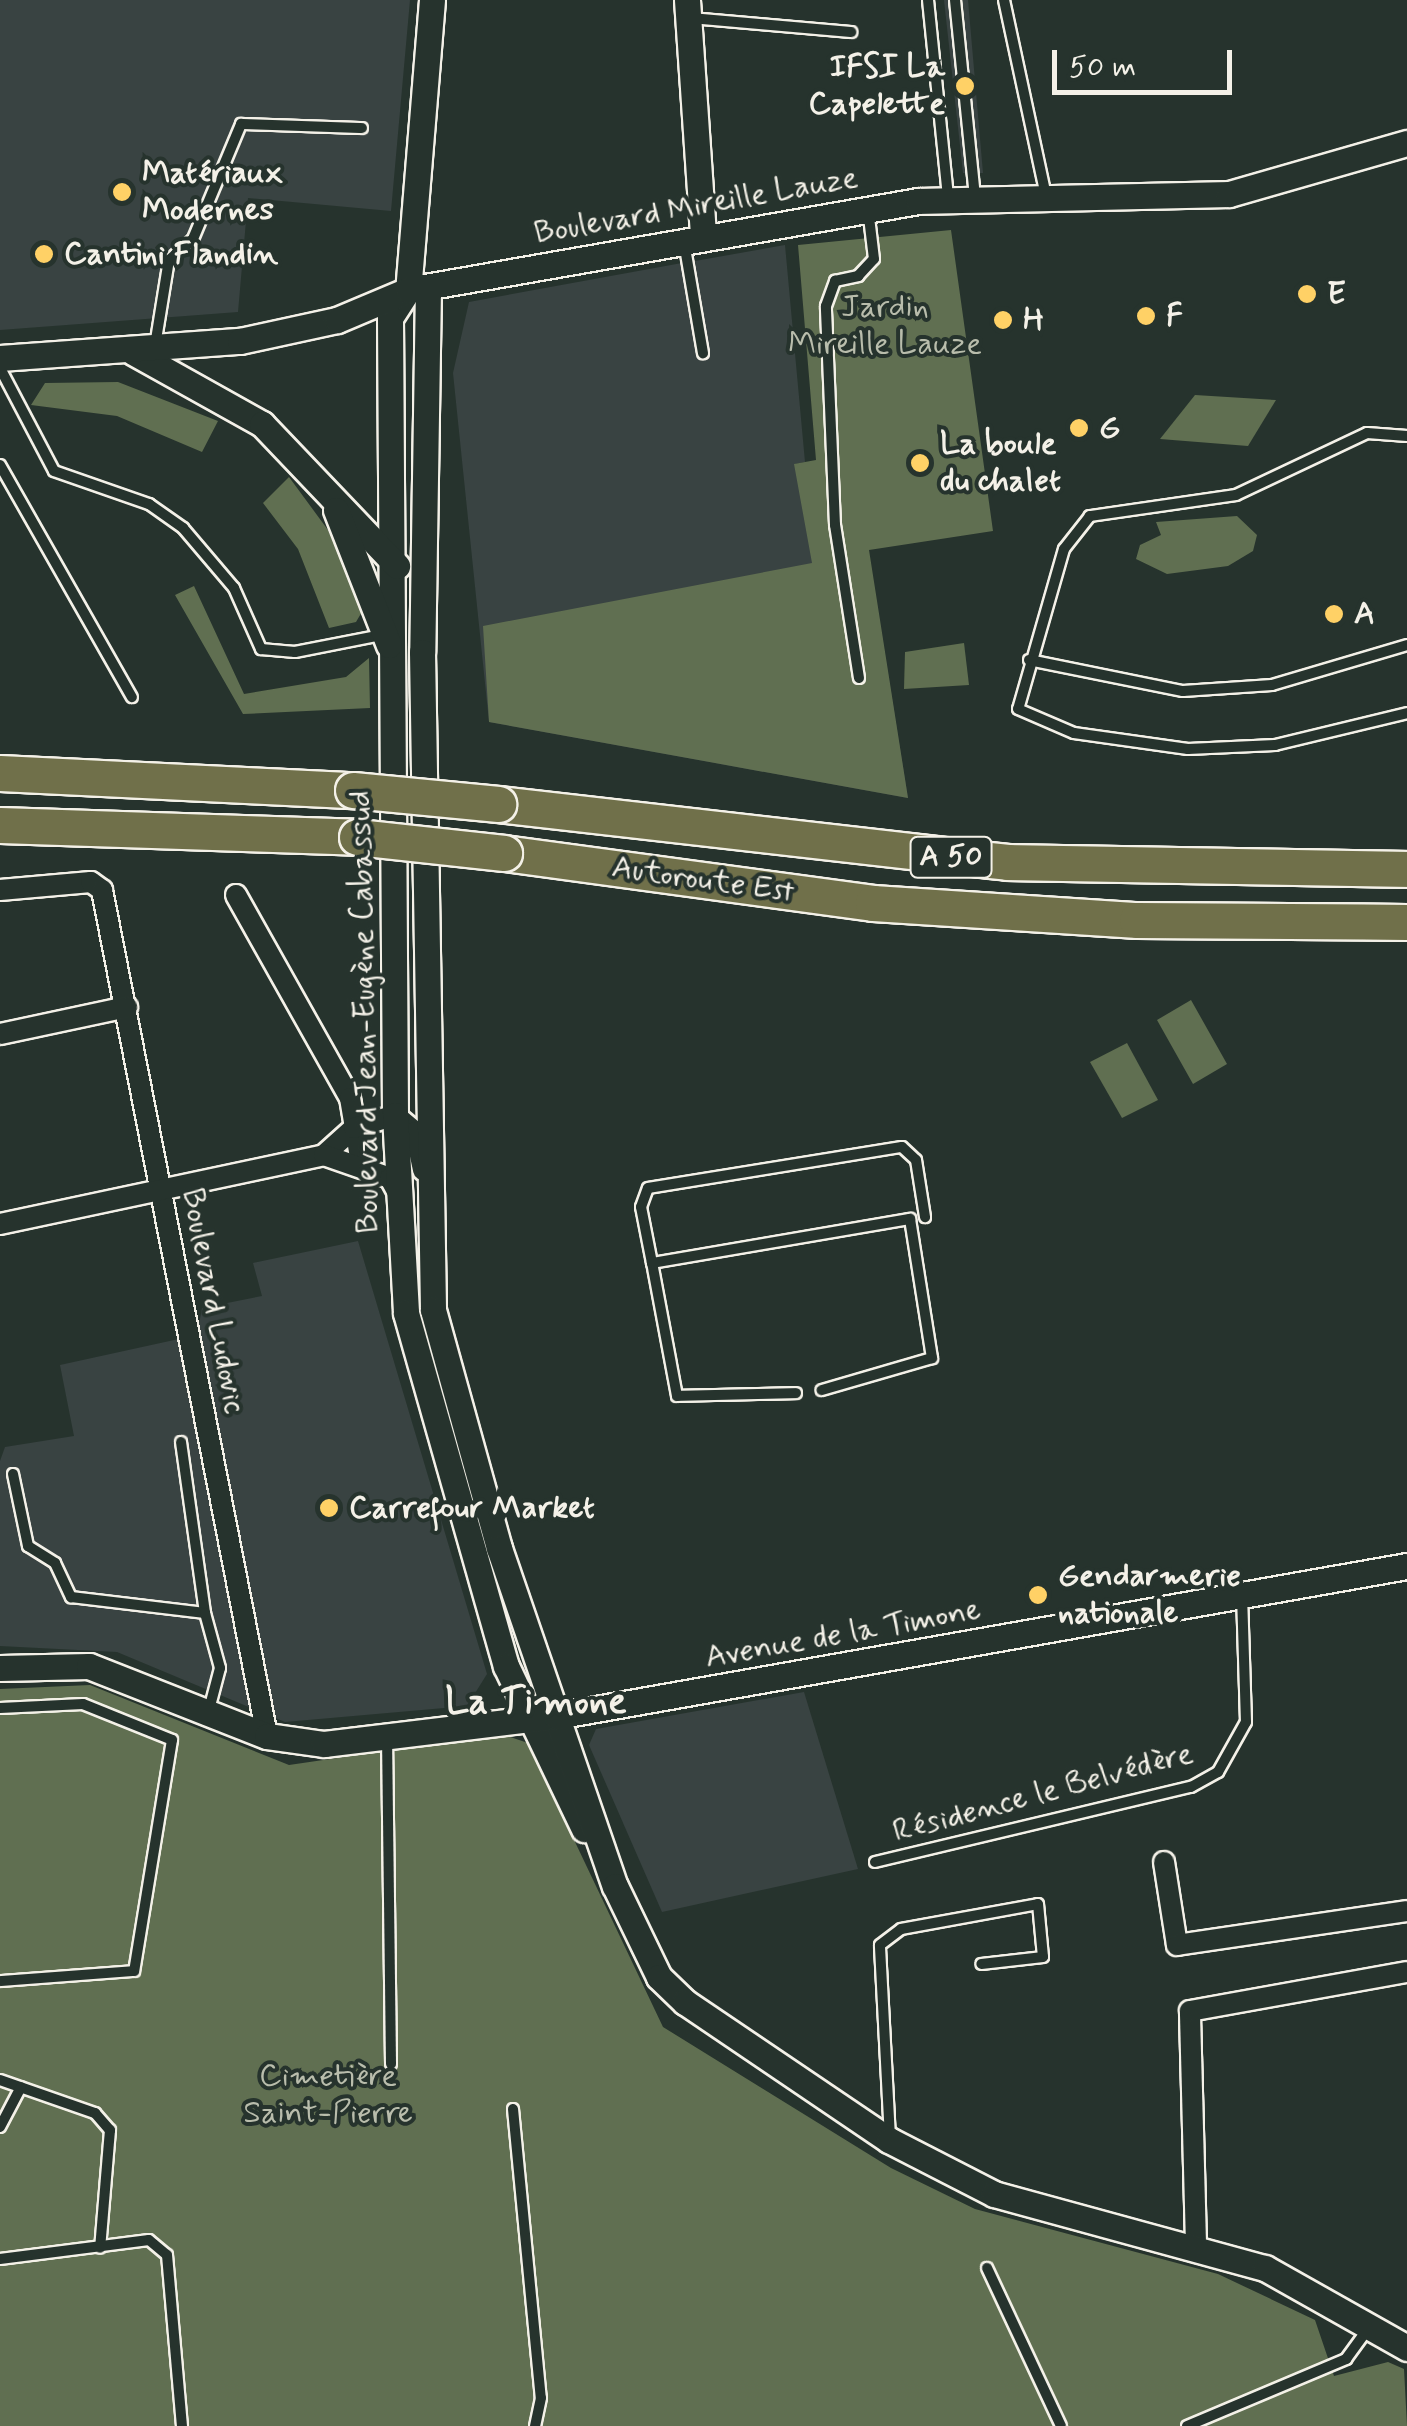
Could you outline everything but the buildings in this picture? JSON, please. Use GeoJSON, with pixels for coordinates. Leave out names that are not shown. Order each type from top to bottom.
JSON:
{"type":"FeatureCollection","features":[{"type":"Feature","properties":{"kind":"highway","name":"Autoroute Est"},"geometry":{"type":"LineString","coordinates":[[0,773],[352,790],[1008,862],[1407,869]]}},
{"type":"Feature","properties":{"kind":"highway","name":"Autoroute Est"},"geometry":{"type":"LineString","coordinates":[[0,824],[358,837],[872,903],[1137,920],[1407,922]]}},
{"type":"Feature","properties":{"kind":"street"},"geometry":{"type":"LineString","coordinates":[[418,288],[432,0]]}},
{"type":"Feature","properties":{"kind":"street"},"geometry":{"type":"LineString","coordinates":[[688,9],[694,239]]}},
{"type":"Feature","properties":{"kind":"street","name":"Boulevard Mireille Lauze"},"geometry":{"type":"LineString","coordinates":[[0,358],[155,347],[296,330],[418,288],[868,208],[948,199],[1229,194],[1407,143]]}},
{"type":"Feature","properties":{"kind":"street","name":"Boulevard Jean-Eugène Cabassud"},"geometry":{"type":"LineString","coordinates":[[418,288],[390,318],[395,561],[389,646],[396,1116],[406,1313],[615,1886]]}},
{"type":"Feature","properties":{"kind":"street","name":"Boulevard Jean-Eugène Cabassud"},"geometry":{"type":"LineString","coordinates":[[418,288],[428,1194],[433,1310],[446,1414],[526,1720],[615,1886]]}},
{"type":"Feature","properties":{"kind":"street"},"geometry":{"type":"LineString","coordinates":[[124,349],[232,401],[395,561],[422,652]]}},
{"type":"Feature","properties":{"kind":"street"},"geometry":{"type":"LineString","coordinates":[[330,496],[389,646]]}},
{"type":"Feature","properties":{"kind":"street","name":"Boulevard Ludovic"},"geometry":{"type":"LineString","coordinates":[[0,890],[91,882],[102,890],[267,1736]]}},
{"type":"Feature","properties":{"kind":"street","name":"Boulevard Jean-Eugène Cabassud"},"geometry":{"type":"LineString","coordinates":[[236,895],[350,1098],[362,1162]]}},
{"type":"Feature","properties":{"kind":"street"},"geometry":{"type":"LineString","coordinates":[[0,1034],[127,1007]]}},
{"type":"Feature","properties":{"kind":"street"},"geometry":{"type":"LineString","coordinates":[[324,1155],[354,1128],[396,1116],[415,1132],[428,1194]]}},
{"type":"Feature","properties":{"kind":"street"},"geometry":{"type":"LineString","coordinates":[[0,1224],[324,1155],[362,1162],[390,1178],[399,1196]]}},
{"type":"Feature","properties":{"kind":"street","name":"Avenue de la Timone"},"geometry":{"type":"LineString","coordinates":[[0,1668],[89,1666],[267,1736],[324,1744],[556,1716],[1407,1566]]}},
{"type":"Feature","properties":{"kind":"street"},"geometry":{"type":"LineString","coordinates":[[1164,1862],[1176,1946],[1407,1911]]}},
{"type":"Feature","properties":{"kind":"street"},"geometry":{"type":"LineString","coordinates":[[615,1886],[659,1977],[685,2002],[888,2140],[994,2194],[1196,2244],[1266,2268],[1407,2348]]}},
{"type":"Feature","properties":{"kind":"street"},"geometry":{"type":"LineString","coordinates":[[1196,2244],[1190,2012],[1407,1972]]}},
{"type":"Feature","properties":{"kind":"lane"},"geometry":{"type":"LineString","coordinates":[[928,0],[948,199]]}},
{"type":"Feature","properties":{"kind":"lane"},"geometry":{"type":"LineString","coordinates":[[955,0],[975,198]]}},
{"type":"Feature","properties":{"kind":"lane"},"geometry":{"type":"LineString","coordinates":[[1004,0],[1046,197]]}},
{"type":"Feature","properties":{"kind":"lane"},"geometry":{"type":"LineString","coordinates":[[688,9],[851,32]]}},
{"type":"Feature","properties":{"kind":"lane"},"geometry":{"type":"LineString","coordinates":[[155,347],[169,260],[193,239],[240,124],[362,128]]}},
{"type":"Feature","properties":{"kind":"lane"},"geometry":{"type":"LineString","coordinates":[[859,678],[835,525],[826,306],[835,281],[858,276],[874,259],[868,208]]}},
{"type":"Feature","properties":{"kind":"lane"},"geometry":{"type":"LineString","coordinates":[[694,239],[703,353]]}},
{"type":"Feature","properties":{"kind":"lane"},"geometry":{"type":"LineString","coordinates":[[0,368],[54,471],[148,504],[183,528],[234,588],[261,649],[295,652],[389,646]]}},
{"type":"Feature","properties":{"kind":"lane"},"geometry":{"type":"LineString","coordinates":[[1407,436],[1367,433],[1236,495],[1090,516],[1064,549],[1020,690],[1024,718],[1129,745],[1274,745],[1407,713]]}},
{"type":"Feature","properties":{"kind":"lane"},"geometry":{"type":"LineString","coordinates":[[0,465],[132,697]]}},
{"type":"Feature","properties":{"kind":"lane"},"geometry":{"type":"LineString","coordinates":[[1029,660],[1184,691],[1272,686],[1407,645]]}},
{"type":"Feature","properties":{"kind":"lane"},"geometry":{"type":"LineString","coordinates":[[796,1393],[678,1396],[641,1207],[648,1188],[902,1147],[916,1160],[925,1217]]}},
{"type":"Feature","properties":{"kind":"lane"},"geometry":{"type":"LineString","coordinates":[[652,1264],[910,1219],[932,1358],[822,1390]]}},
{"type":"Feature","properties":{"kind":"lane"},"geometry":{"type":"LineString","coordinates":[[182,1442],[205,1613],[220,1668],[208,1713]]}},
{"type":"Feature","properties":{"kind":"lane"},"geometry":{"type":"LineString","coordinates":[[13,1474],[28,1546],[55,1563],[71,1597],[205,1613]]}},
{"type":"Feature","properties":{"kind":"lane","name":"Résidence le Belvédère"},"geometry":{"type":"LineString","coordinates":[[875,1862],[1191,1787],[1218,1772],[1246,1722],[1242,1596]]}},
{"type":"Feature","properties":{"kind":"lane"},"geometry":{"type":"LineString","coordinates":[[0,1708],[83,1704],[172,1740],[134,1971],[0,1981]]}},
{"type":"Feature","properties":{"kind":"lane"},"geometry":{"type":"LineString","coordinates":[[387,1734],[392,2064]]}},
{"type":"Feature","properties":{"kind":"lane"},"geometry":{"type":"LineString","coordinates":[[888,2140],[895,2123],[880,1946],[901,1929],[1038,1904],[1044,1957],[981,1964]]}},
{"type":"Feature","properties":{"kind":"lane"},"geometry":{"type":"LineString","coordinates":[[0,2080],[95,2113],[110,2130],[100,2248]]}},
{"type":"Feature","properties":{"kind":"lane"},"geometry":{"type":"LineString","coordinates":[[0,2127],[21,2087]]}},
{"type":"Feature","properties":{"kind":"lane"},"geometry":{"type":"LineString","coordinates":[[513,2109],[541,2398],[535,2426]]}},
{"type":"Feature","properties":{"kind":"lane"},"geometry":{"type":"LineString","coordinates":[[0,2259],[150,2240],[167,2255],[182,2426]]}},
{"type":"Feature","properties":{"kind":"lane"},"geometry":{"type":"LineString","coordinates":[[987,2268],[1061,2426]]}},
{"type":"Feature","properties":{"kind":"lane"},"geometry":{"type":"LineString","coordinates":[[1187,2426],[1346,2359],[1369,2326]]}},
{"type":"Feature","properties":{"kind":"shaded area"},"geometry":{"type":"Polygon","coordinates":[[[0,0],[410,0],[391,211],[248,198],[238,312],[0,330],[0,0]]]}},
{"type":"Feature","properties":{"kind":"shaded area","name":"IFSI La Capelette"},"geometry":{"type":"Polygon","coordinates":[[[944,0],[968,0],[983,173],[963,173],[944,0]]]}},
{"type":"Feature","properties":{"kind":"shaded area"},"geometry":{"type":"Polygon","coordinates":[[[785,245],[805,462],[795,464],[853,519],[863,517],[908,798],[489,722],[453,373],[469,302],[682,263],[686,282],[698,280],[695,261],[785,245]]]}},
{"type":"Feature","properties":{"kind":"shaded area"},"geometry":{"type":"Polygon","coordinates":[[[358,1241],[487,1674],[467,1706],[285,1722],[117,1652],[0,1646],[0,1461],[5,1447],[74,1436],[60,1365],[197,1335],[202,1308],[262,1296],[253,1263],[358,1241]]]}},
{"type":"Feature","properties":{"kind":"shaded area"},"geometry":{"type":"Polygon","coordinates":[[[804,1692],[858,1869],[662,1912],[589,1745],[596,1729],[804,1692]]]}},
{"type":"Feature","properties":{"kind":"green space","name":"Jardin Mireille Lauze"},"geometry":{"type":"Polygon","coordinates":[[[951,230],[993,531],[869,550],[908,798],[489,722],[483,626],[812,563],[794,464],[816,460],[798,245],[951,230]]]}},
{"type":"Feature","properties":{"kind":"green space"},"geometry":{"type":"Polygon","coordinates":[[[118,382],[218,421],[202,452],[117,416],[31,405],[45,383],[118,382]]]}},
{"type":"Feature","properties":{"kind":"green space"},"geometry":{"type":"Polygon","coordinates":[[[1195,395],[1276,400],[1248,446],[1160,439],[1195,395]]]}},
{"type":"Feature","properties":{"kind":"green space"},"geometry":{"type":"Polygon","coordinates":[[[289,477],[328,530],[363,610],[356,622],[329,628],[298,549],[263,503],[289,477]]]}},
{"type":"Feature","properties":{"kind":"green space"},"geometry":{"type":"Polygon","coordinates":[[[1237,516],[1257,535],[1253,551],[1228,566],[1167,574],[1136,559],[1140,545],[1161,535],[1156,522],[1237,516]]]}},
{"type":"Feature","properties":{"kind":"green space"},"geometry":{"type":"Polygon","coordinates":[[[194,586],[244,694],[346,677],[369,658],[370,708],[243,714],[175,595],[194,586]]]}},
{"type":"Feature","properties":{"kind":"green space"},"geometry":{"type":"Polygon","coordinates":[[[964,643],[969,685],[904,689],[905,652],[964,643]]]}},
{"type":"Feature","properties":{"kind":"green space"},"geometry":{"type":"Polygon","coordinates":[[[1191,1000],[1227,1064],[1193,1084],[1157,1020],[1191,1000]]]}},
{"type":"Feature","properties":{"kind":"green space"},"geometry":{"type":"Polygon","coordinates":[[[1127,1043],[1158,1100],[1122,1118],[1090,1062],[1127,1043]]]}},
{"type":"Feature","properties":{"kind":"green space","name":"Cimetière Saint-Pierre"},"geometry":{"type":"Polygon","coordinates":[[[90,1685],[289,1765],[501,1734],[528,1743],[663,2027],[891,2168],[975,2209],[1218,2274],[1315,2320],[1334,2376],[1388,2362],[1404,2369],[1407,2426],[0,2426],[0,1689],[90,1685]]]}},
{"type":"Feature","properties":{"kind":"place","name":"IFSI La Capelette"},"geometry":{"type":"Point","coordinates":[965,86]}},
{"type":"Feature","properties":{"kind":"place","name":"Matériaux Modernes"},"geometry":{"type":"Point","coordinates":[122,192]}},
{"type":"Feature","properties":{"kind":"place","name":"Cantini Flandin"},"geometry":{"type":"Point","coordinates":[44,254]}},
{"type":"Feature","properties":{"kind":"place","name":"E"},"geometry":{"type":"Point","coordinates":[1307,294]}},
{"type":"Feature","properties":{"kind":"place","name":"F"},"geometry":{"type":"Point","coordinates":[1146,316]}},
{"type":"Feature","properties":{"kind":"place","name":"H"},"geometry":{"type":"Point","coordinates":[1003,320]}},
{"type":"Feature","properties":{"kind":"place","name":"G"},"geometry":{"type":"Point","coordinates":[1079,428]}},
{"type":"Feature","properties":{"kind":"place","name":"La boule du chalet"},"geometry":{"type":"Point","coordinates":[920,463]}},
{"type":"Feature","properties":{"kind":"place","name":"A"},"geometry":{"type":"Point","coordinates":[1334,614]}},
{"type":"Feature","properties":{"kind":"place","name":"Carrefour Market"},"geometry":{"type":"Point","coordinates":[329,1508]}},
{"type":"Feature","properties":{"kind":"place","name":"Gendarmerie nationale"},"geometry":{"type":"Point","coordinates":[1038,1595]}},
{"type":"Feature","properties":{"kind":"district","name":"La Timone"},"geometry":{"type":"Point","coordinates":[536,1703]}}]}
